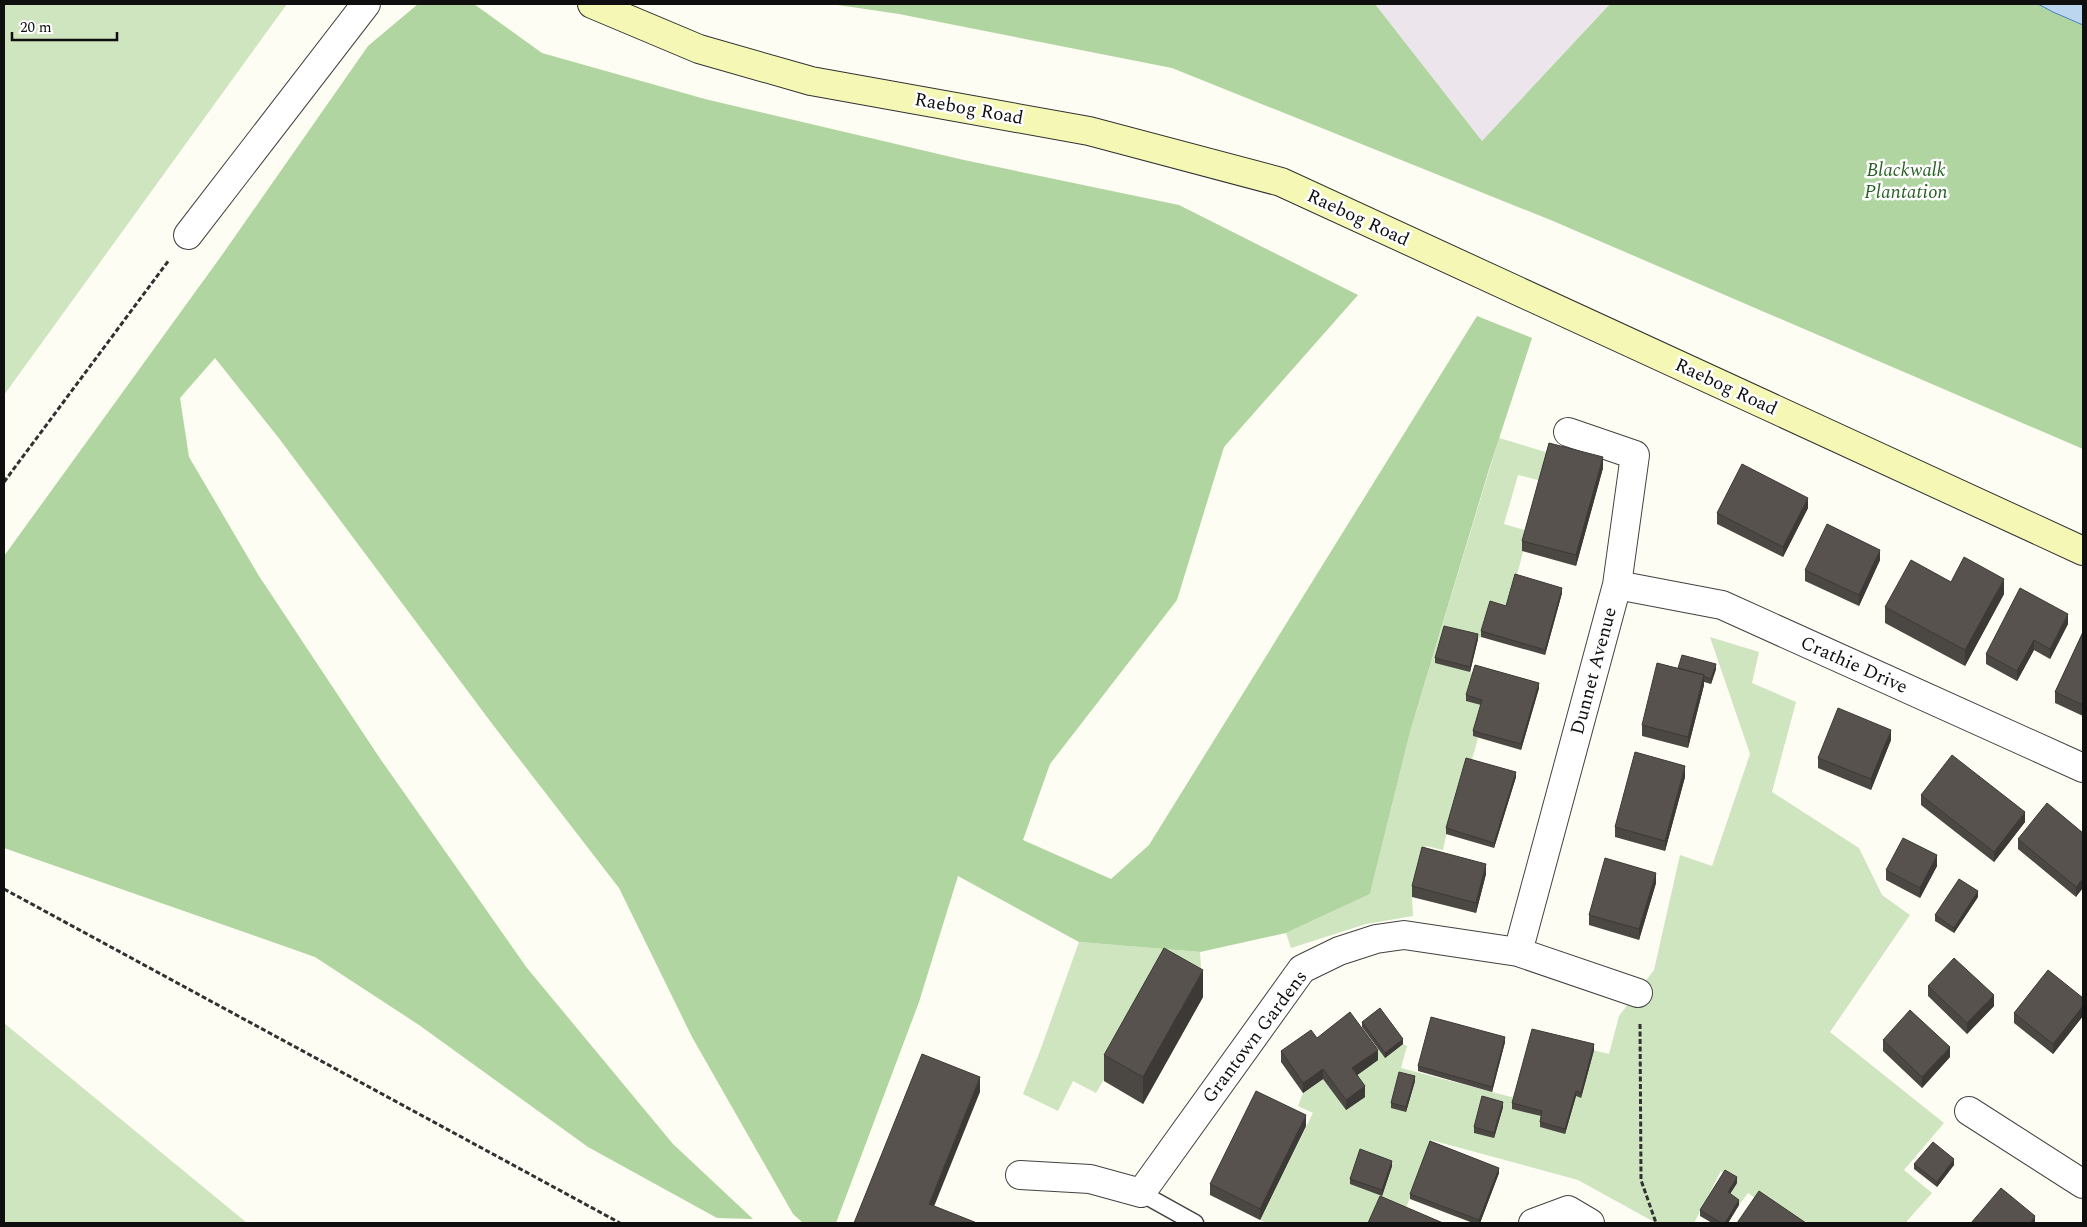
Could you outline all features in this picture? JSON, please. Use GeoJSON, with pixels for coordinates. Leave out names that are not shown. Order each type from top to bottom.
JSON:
{"type":"FeatureCollection","features":[{"type":"Feature","properties":{"kind":"main road","name":"Raebog Road"},"geometry":{"type":"LineString","coordinates":[[592,4],[699,49],[811,81],[1089,131],[1281,182],[2083,552]]}},
{"type":"Feature","properties":{"kind":"street"},"geometry":{"type":"LineString","coordinates":[[188,235],[366,4]]}},
{"type":"Feature","properties":{"kind":"street","name":"Dunnet Avenue"},"geometry":{"type":"LineString","coordinates":[[1518,952],[1617,585],[1635,455],[1568,432]]}},
{"type":"Feature","properties":{"kind":"street","name":"Crathie Drive"},"geometry":{"type":"LineString","coordinates":[[1617,585],[1722,605],[2083,768]]}},
{"type":"Feature","properties":{"kind":"street","name":"Grantown Gardens"},"geometry":{"type":"LineString","coordinates":[[1141,1193],[1302,969],[1339,951],[1376,939],[1404,935],[1518,952],[1638,993]]}},
{"type":"Feature","properties":{"kind":"street"},"geometry":{"type":"LineString","coordinates":[[1969,1111],[2083,1184]]}},
{"type":"Feature","properties":{"kind":"street"},"geometry":{"type":"LineString","coordinates":[[1020,1175],[1090,1179],[1141,1193]]}},
{"type":"Feature","properties":{"kind":"street"},"geometry":{"type":"LineString","coordinates":[[1533,1223],[1568,1210],[1590,1223]]}},
{"type":"Feature","properties":{"kind":"lane"},"geometry":{"type":"LineString","coordinates":[[1141,1193],[1195,1223]]}},
{"type":"Feature","properties":{"kind":"path"},"geometry":{"type":"LineString","coordinates":[[4,482],[188,235]]}},
{"type":"Feature","properties":{"kind":"path"},"geometry":{"type":"LineString","coordinates":[[4,889],[620,1223]]}},
{"type":"Feature","properties":{"kind":"path"},"geometry":{"type":"LineString","coordinates":[[1638,993],[1644,994],[1640,1023],[1641,1180],[1656,1223]]}},
{"type":"Feature","properties":{"kind":"shaded area"},"geometry":{"type":"Polygon","coordinates":[[[1375,4],[1610,4],[1482,141],[1375,4]]]}},
{"type":"Feature","properties":{"kind":"green space"},"geometry":{"type":"Polygon","coordinates":[[[4,4],[287,4],[4,395],[4,4]]]}},
{"type":"Feature","properties":{"kind":"green space"},"geometry":{"type":"Polygon","coordinates":[[[418,4],[474,4],[542,53],[705,99],[964,160],[1179,205],[1358,295],[1224,447],[1177,600],[1050,764],[1023,840],[1111,879],[1149,845],[1477,316],[1532,338],[1490,466],[1410,732],[1370,894],[1286,933],[1200,952],[1079,942],[958,876],[919,1002],[836,1223],[803,1223],[793,1214],[692,1037],[619,888],[493,725],[278,437],[215,358],[180,398],[189,457],[259,576],[379,757],[527,968],[673,1144],[753,1219],[717,1218],[588,1147],[419,1025],[315,957],[4,848],[4,556],[222,255],[368,46],[418,4]]]}},
{"type":"Feature","properties":{"kind":"green space","name":"Blackwalk Plantation"},"geometry":{"type":"Polygon","coordinates":[[[831,4],[1375,4],[1482,141],[1610,4],[2083,4],[2083,449],[1553,221],[1172,68],[899,14],[831,4]]]}},
{"type":"Feature","properties":{"kind":"green space"},"geometry":{"type":"Polygon","coordinates":[[[1499,438],[1549,453],[1542,481],[1518,475],[1504,524],[1528,531],[1506,611],[1489,606],[1481,637],[1478,639],[1444,631],[1470,672],[1474,674],[1482,705],[1473,736],[1478,738],[1450,822],[1443,850],[1426,846],[1412,897],[1413,916],[1366,924],[1291,948],[1286,933],[1370,894],[1410,732],[1499,438]]]}},
{"type":"Feature","properties":{"kind":"green space"},"geometry":{"type":"Polygon","coordinates":[[[1710,637],[1759,652],[1752,683],[1796,702],[1772,792],[1859,848],[1882,895],[1910,915],[1830,1032],[1944,1123],[1904,1170],[1932,1193],[1907,1223],[1790,1223],[1748,1193],[1739,1205],[1728,1197],[1725,1175],[1721,1171],[1694,1223],[1656,1223],[1578,1180],[1431,1140],[1406,1208],[1370,1223],[1267,1223],[1260,1220],[1313,1113],[1298,1106],[1303,1093],[1323,1079],[1346,1110],[1352,1079],[1357,1031],[1362,1027],[1385,1058],[1403,1044],[1407,1046],[1401,1068],[1515,1098],[1513,1109],[1542,1116],[1576,1096],[1581,1098],[1593,1050],[1609,1054],[1619,1016],[1654,970],[1680,855],[1712,866],[1750,754],[1710,637]]]}},
{"type":"Feature","properties":{"kind":"green space"},"geometry":{"type":"Polygon","coordinates":[[[1079,942],[1200,952],[1203,997],[1125,1043],[1096,1093],[1073,1081],[1058,1111],[1023,1094],[1079,942]]]}},
{"type":"Feature","properties":{"kind":"green space"},"geometry":{"type":"Polygon","coordinates":[[[4,1023],[247,1223],[4,1223],[4,1023]]]}},
{"type":"Feature","properties":{"kind":"water"},"geometry":{"type":"Polygon","coordinates":[[[2038,4],[2083,4],[2083,25],[2053,12],[2038,4]]]}},
{"type":"Feature","properties":{"kind":"building"},"geometry":{"type":"Polygon","coordinates":[[[1549,443],[1603,457],[1576,555],[1522,541],[1549,443]]]}},
{"type":"Feature","properties":{"kind":"building"},"geometry":{"type":"Polygon","coordinates":[[[1742,464],[1808,498],[1783,547],[1717,513],[1742,464]]]}},
{"type":"Feature","properties":{"kind":"building"},"geometry":{"type":"Polygon","coordinates":[[[1827,524],[1880,550],[1859,595],[1805,570],[1827,524]]]}},
{"type":"Feature","properties":{"kind":"building"},"geometry":{"type":"Polygon","coordinates":[[[1964,557],[2004,579],[1965,650],[1885,607],[1911,560],[1951,582],[1964,557]]]}},
{"type":"Feature","properties":{"kind":"building"},"geometry":{"type":"Polygon","coordinates":[[[1515,574],[1562,588],[1545,650],[1481,631],[1490,601],[1506,606],[1515,574]]]}},
{"type":"Feature","properties":{"kind":"building"},"geometry":{"type":"Polygon","coordinates":[[[2020,588],[2068,614],[2050,649],[2034,640],[2017,671],[1986,654],[2020,588]]]}},
{"type":"Feature","properties":{"kind":"building"},"geometry":{"type":"Polygon","coordinates":[[[1444,626],[1478,634],[1470,667],[1435,658],[1444,626]]]}},
{"type":"Feature","properties":{"kind":"building"},"geometry":{"type":"Polygon","coordinates":[[[2083,632],[2083,705],[2055,692],[2083,632]]]}},
{"type":"Feature","properties":{"kind":"building"},"geometry":{"type":"Polygon","coordinates":[[[1682,655],[1716,664],[1711,679],[1704,675],[1678,668],[1682,655]]]}},
{"type":"Feature","properties":{"kind":"building"},"geometry":{"type":"Polygon","coordinates":[[[1657,663],[1704,675],[1688,737],[1642,725],[1657,663]]]}},
{"type":"Feature","properties":{"kind":"building"},"geometry":{"type":"Polygon","coordinates":[[[1475,665],[1539,683],[1521,744],[1473,731],[1482,700],[1466,695],[1475,665]]]}},
{"type":"Feature","properties":{"kind":"building"},"geometry":{"type":"Polygon","coordinates":[[[1838,708],[1891,730],[1871,779],[1818,758],[1838,708]]]}},
{"type":"Feature","properties":{"kind":"building"},"geometry":{"type":"Polygon","coordinates":[[[1635,752],[1685,766],[1665,841],[1615,827],[1635,752]]]}},
{"type":"Feature","properties":{"kind":"building"},"geometry":{"type":"Polygon","coordinates":[[[1952,755],[2025,812],[1994,852],[1921,795],[1952,755]]]}},
{"type":"Feature","properties":{"kind":"building"},"geometry":{"type":"Polygon","coordinates":[[[1466,758],[1516,772],[1494,843],[1446,828],[1466,758]]]}},
{"type":"Feature","properties":{"kind":"building"},"geometry":{"type":"Polygon","coordinates":[[[2047,803],[2083,833],[2083,878],[2076,887],[2018,839],[2047,803]]]}},
{"type":"Feature","properties":{"kind":"building"},"geometry":{"type":"Polygon","coordinates":[[[1903,838],[1937,855],[1920,888],[1886,870],[1903,838]]]}},
{"type":"Feature","properties":{"kind":"building"},"geometry":{"type":"Polygon","coordinates":[[[1422,847],[1486,864],[1476,903],[1412,886],[1422,847]]]}},
{"type":"Feature","properties":{"kind":"building"},"geometry":{"type":"Polygon","coordinates":[[[1605,858],[1656,873],[1639,929],[1589,915],[1605,858]]]}},
{"type":"Feature","properties":{"kind":"building"},"geometry":{"type":"Polygon","coordinates":[[[1959,879],[1978,891],[1954,928],[1935,915],[1959,879]]]}},
{"type":"Feature","properties":{"kind":"building"},"geometry":{"type":"Polygon","coordinates":[[[1164,948],[1203,970],[1143,1077],[1104,1055],[1164,948]]]}},
{"type":"Feature","properties":{"kind":"building"},"geometry":{"type":"Polygon","coordinates":[[[1954,958],[1994,995],[1967,1023],[1928,986],[1954,958]]]}},
{"type":"Feature","properties":{"kind":"building"},"geometry":{"type":"Polygon","coordinates":[[[2048,970],[2083,998],[2083,1006],[2053,1044],[2014,1013],[2048,970]]]}},
{"type":"Feature","properties":{"kind":"building"},"geometry":{"type":"Polygon","coordinates":[[[1380,1008],[1403,1039],[1385,1053],[1362,1022],[1380,1008]]]}},
{"type":"Feature","properties":{"kind":"building"},"geometry":{"type":"Polygon","coordinates":[[[1910,1010],[1950,1047],[1922,1077],[1883,1040],[1910,1010]]]}},
{"type":"Feature","properties":{"kind":"building"},"geometry":{"type":"Polygon","coordinates":[[[1350,1012],[1378,1050],[1352,1068],[1365,1086],[1346,1100],[1323,1069],[1303,1083],[1281,1051],[1311,1030],[1317,1038],[1350,1012]]]}},
{"type":"Feature","properties":{"kind":"building"},"geometry":{"type":"Polygon","coordinates":[[[1431,1017],[1505,1037],[1492,1087],[1418,1066],[1431,1017]]]}},
{"type":"Feature","properties":{"kind":"building"},"geometry":{"type":"Polygon","coordinates":[[[1532,1029],[1594,1044],[1581,1093],[1576,1091],[1565,1129],[1540,1122],[1542,1111],[1512,1103],[1532,1029]]]}},
{"type":"Feature","properties":{"kind":"building"},"geometry":{"type":"Polygon","coordinates":[[[922,1054],[980,1077],[929,1204],[977,1223],[854,1223],[922,1054]]]}},
{"type":"Feature","properties":{"kind":"building"},"geometry":{"type":"Polygon","coordinates":[[[1399,1072],[1415,1076],[1406,1107],[1391,1103],[1399,1072]]]}},
{"type":"Feature","properties":{"kind":"building"},"geometry":{"type":"Polygon","coordinates":[[[1256,1091],[1306,1115],[1260,1209],[1210,1184],[1256,1091]]]}},
{"type":"Feature","properties":{"kind":"building"},"geometry":{"type":"Polygon","coordinates":[[[1482,1096],[1503,1102],[1494,1133],[1474,1127],[1482,1096]]]}},
{"type":"Feature","properties":{"kind":"building"},"geometry":{"type":"Polygon","coordinates":[[[1430,1141],[1499,1168],[1479,1220],[1410,1194],[1430,1141]]]}},
{"type":"Feature","properties":{"kind":"building"},"geometry":{"type":"Polygon","coordinates":[[[1933,1142],[1954,1159],[1937,1182],[1914,1164],[1933,1142]]]}},
{"type":"Feature","properties":{"kind":"building"},"geometry":{"type":"Polygon","coordinates":[[[1360,1149],[1392,1161],[1382,1190],[1350,1179],[1360,1149]]]}},
{"type":"Feature","properties":{"kind":"building"},"geometry":{"type":"Polygon","coordinates":[[[1725,1170],[1737,1177],[1728,1192],[1739,1200],[1725,1223],[1721,1223],[1700,1210],[1725,1170]]]}},
{"type":"Feature","properties":{"kind":"building"},"geometry":{"type":"Polygon","coordinates":[[[2001,1188],[2035,1216],[2030,1223],[1971,1223],[2001,1188]]]}},
{"type":"Feature","properties":{"kind":"building"},"geometry":{"type":"Polygon","coordinates":[[[1759,1191],[1806,1223],[1737,1223],[1759,1191]]]}},
{"type":"Feature","properties":{"kind":"building"},"geometry":{"type":"Polygon","coordinates":[[[1380,1196],[1443,1223],[1368,1223],[1380,1196]]]}}]}
